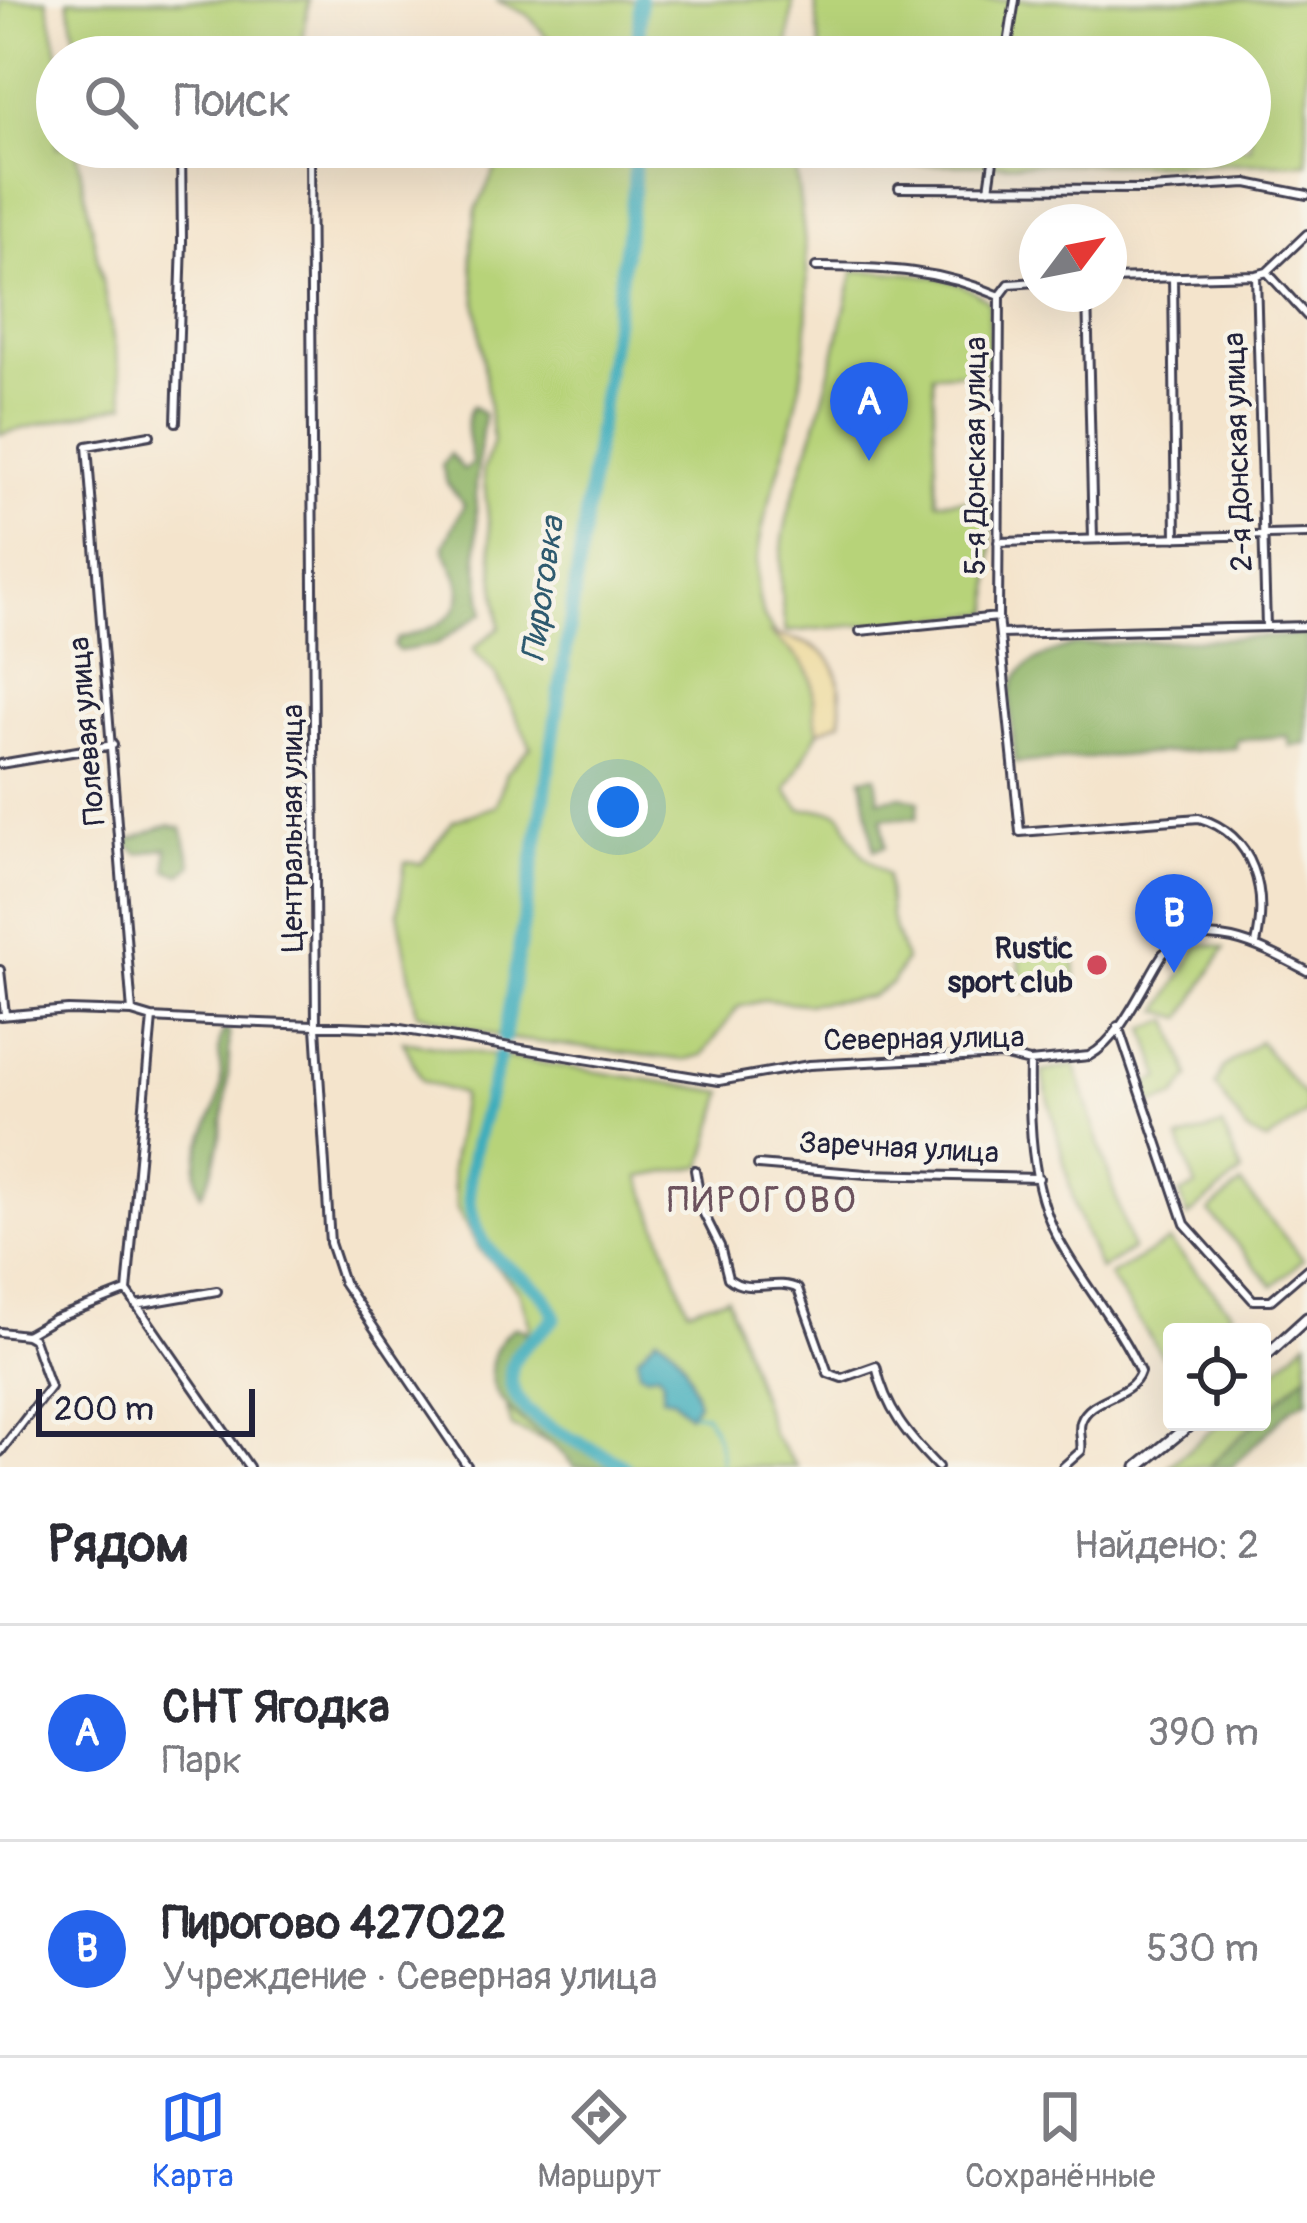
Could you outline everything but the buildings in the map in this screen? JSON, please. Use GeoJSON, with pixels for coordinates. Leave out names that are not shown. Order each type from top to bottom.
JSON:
{"type":"FeatureCollection","features":[{"type":"Feature","properties":{"kind":"main road"},"geometry":{"type":"LineString","coordinates":[[1271,1351],[1307,1318]]}},
{"type":"Feature","properties":{"kind":"main road"},"geometry":{"type":"LineString","coordinates":[[1138,1467],[1182,1431]]}},
{"type":"Feature","properties":{"kind":"street"},"geometry":{"type":"LineString","coordinates":[[1009,36],[1015,0]]}},
{"type":"Feature","properties":{"kind":"street"},"geometry":{"type":"LineString","coordinates":[[176,422],[181,168]]}},
{"type":"Feature","properties":{"kind":"street","name":"Центральная улица"},"geometry":{"type":"LineString","coordinates":[[310,168],[316,1027],[321,1137],[335,1266],[468,1467]]}},
{"type":"Feature","properties":{"kind":"street"},"geometry":{"type":"LineString","coordinates":[[989,189],[992,168]]}},
{"type":"Feature","properties":{"kind":"street"},"geometry":{"type":"LineString","coordinates":[[899,188],[1149,189],[1246,183],[1307,195]]}},
{"type":"Feature","properties":{"kind":"street"},"geometry":{"type":"LineString","coordinates":[[1127,278],[1256,275],[1267,272],[1307,234]]}},
{"type":"Feature","properties":{"kind":"street"},"geometry":{"type":"LineString","coordinates":[[816,267],[910,268],[1000,296],[1009,284],[1019,283]]}},
{"type":"Feature","properties":{"kind":"street"},"geometry":{"type":"LineString","coordinates":[[1267,272],[1307,316]]}},
{"type":"Feature","properties":{"kind":"street","name":"2-я Донская улица"},"geometry":{"type":"LineString","coordinates":[[1256,275],[1266,628]]}},
{"type":"Feature","properties":{"kind":"street"},"geometry":{"type":"LineString","coordinates":[[1173,277],[1175,538]]}},
{"type":"Feature","properties":{"kind":"street","name":"5-я Донская улица"},"geometry":{"type":"LineString","coordinates":[[1000,296],[998,617],[1020,832],[1209,821],[1244,850],[1259,878],[1262,894],[1256,944]]}},
{"type":"Feature","properties":{"kind":"street"},"geometry":{"type":"LineString","coordinates":[[1087,312],[1093,539]]}},
{"type":"Feature","properties":{"kind":"street","name":"Полевая улица"},"geometry":{"type":"LineString","coordinates":[[132,1012],[87,446],[150,435]]}},
{"type":"Feature","properties":{"kind":"street"},"geometry":{"type":"LineString","coordinates":[[998,542],[1307,534]]}},
{"type":"Feature","properties":{"kind":"street"},"geometry":{"type":"LineString","coordinates":[[860,631],[998,617]]}},
{"type":"Feature","properties":{"kind":"street"},"geometry":{"type":"LineString","coordinates":[[1000,634],[1307,626]]}},
{"type":"Feature","properties":{"kind":"street"},"geometry":{"type":"LineString","coordinates":[[0,764],[113,745]]}},
{"type":"Feature","properties":{"kind":"street","name":"Северная улица"},"geometry":{"type":"LineString","coordinates":[[2,1015],[132,1012],[152,1018],[394,1028],[719,1081],[809,1065],[1001,1055],[1030,1062],[1089,1056],[1118,1026],[1163,954],[1198,937],[1256,944],[1307,971]]}},
{"type":"Feature","properties":{"kind":"street"},"geometry":{"type":"LineString","coordinates":[[0,970],[2,1015]]}},
{"type":"Feature","properties":{"kind":"street"},"geometry":{"type":"LineString","coordinates":[[152,1018],[127,1291],[250,1467]]}},
{"type":"Feature","properties":{"kind":"street"},"geometry":{"type":"LineString","coordinates":[[1118,1026],[1186,1224],[1253,1300],[1271,1300],[1307,1269]]}},
{"type":"Feature","properties":{"kind":"street"},"geometry":{"type":"LineString","coordinates":[[1030,1062],[1030,1109],[1039,1178],[1055,1234],[1140,1372],[1134,1384],[1084,1415],[1082,1451],[1063,1467]]}},
{"type":"Feature","properties":{"kind":"street","name":"Заречная улица"},"geometry":{"type":"LineString","coordinates":[[758,1165],[866,1174],[1039,1178]]}},
{"type":"Feature","properties":{"kind":"street"},"geometry":{"type":"LineString","coordinates":[[695,1170],[702,1210],[720,1246],[728,1278],[742,1288],[785,1283],[798,1289],[828,1373],[842,1378],[876,1366],[895,1418],[938,1467]]}},
{"type":"Feature","properties":{"kind":"street"},"geometry":{"type":"LineString","coordinates":[[26,1335],[53,1319],[127,1291]]}},
{"type":"Feature","properties":{"kind":"street"},"geometry":{"type":"LineString","coordinates":[[136,1305],[217,1291]]}},
{"type":"Feature","properties":{"kind":"street"},"geometry":{"type":"LineString","coordinates":[[0,1332],[33,1339],[50,1388],[0,1452]]}},
{"type":"Feature","properties":{"kind":"green space"},"geometry":{"type":"Polygon","coordinates":[[[0,0],[47,0],[55,36],[36,36],[36,168],[80,168],[126,404],[0,434],[0,0]]]}},
{"type":"Feature","properties":{"kind":"green space"},"geometry":{"type":"Polygon","coordinates":[[[68,0],[309,0],[304,36],[75,36],[68,0]]]}},
{"type":"Feature","properties":{"kind":"green space"},"geometry":{"type":"Polygon","coordinates":[[[496,0],[793,0],[789,36],[546,36],[528,15],[496,0]]]}},
{"type":"Feature","properties":{"kind":"green space"},"geometry":{"type":"Polygon","coordinates":[[[815,0],[1307,0],[1307,163],[1271,163],[1271,36],[819,36],[815,0]]]}},
{"type":"Feature","properties":{"kind":"green space"},"geometry":{"type":"Polygon","coordinates":[[[496,168],[795,168],[805,248],[807,324],[794,412],[760,538],[758,593],[767,622],[810,677],[819,731],[786,790],[801,809],[841,815],[861,852],[887,875],[890,915],[905,960],[892,983],[870,997],[805,1004],[765,1000],[738,1007],[703,1055],[683,1060],[504,1038],[417,1013],[398,912],[405,862],[421,864],[453,821],[496,806],[506,773],[531,747],[496,675],[473,649],[500,627],[483,471],[493,442],[471,256],[476,210],[496,168]]]}},
{"type":"Feature","properties":{"kind":"green space"},"geometry":{"type":"Polygon","coordinates":[[[854,271],[942,279],[989,302],[989,372],[933,374],[937,501],[992,500],[991,613],[786,632],[780,573],[786,525],[854,271]]]}},
{"type":"Feature","properties":{"kind":"green space"},"geometry":{"type":"Polygon","coordinates":[[[473,406],[484,415],[476,483],[477,559],[484,612],[435,645],[399,651],[394,646],[397,639],[441,622],[460,596],[444,545],[464,505],[447,483],[442,466],[450,454],[464,470],[472,464],[467,427],[473,406]]]}},
{"type":"Feature","properties":{"kind":"green space"},"geometry":{"type":"Polygon","coordinates":[[[1307,635],[1307,744],[1290,746],[1288,736],[1237,740],[1236,748],[1015,763],[1012,686],[1030,664],[1047,655],[1073,645],[1307,635]]]}},
{"type":"Feature","properties":{"kind":"green space"},"geometry":{"type":"Polygon","coordinates":[[[876,776],[879,800],[902,796],[919,801],[917,818],[882,818],[885,847],[874,850],[862,778],[876,776]]]}},
{"type":"Feature","properties":{"kind":"green space"},"geometry":{"type":"Polygon","coordinates":[[[168,825],[182,828],[192,865],[182,874],[167,870],[167,848],[138,854],[127,844],[168,825]]]}},
{"type":"Feature","properties":{"kind":"green space"},"geometry":{"type":"Polygon","coordinates":[[[1198,946],[1225,948],[1183,1018],[1160,1011],[1198,946]]]}},
{"type":"Feature","properties":{"kind":"green space"},"geometry":{"type":"Polygon","coordinates":[[[1074,950],[1077,987],[1022,992],[1019,954],[1074,950]]]}},
{"type":"Feature","properties":{"kind":"green space"},"geometry":{"type":"Polygon","coordinates":[[[1170,1020],[1190,1077],[1175,1097],[1152,1104],[1146,1084],[1161,1078],[1145,1029],[1170,1020]]]}},
{"type":"Feature","properties":{"kind":"green space"},"geometry":{"type":"Polygon","coordinates":[[[225,1029],[229,1049],[224,1116],[215,1162],[201,1194],[199,1152],[219,1097],[219,1048],[225,1029]]]}},
{"type":"Feature","properties":{"kind":"green space"},"geometry":{"type":"Polygon","coordinates":[[[403,1041],[724,1092],[703,1166],[640,1177],[688,1309],[727,1297],[773,1435],[797,1467],[581,1467],[552,1444],[512,1427],[499,1381],[530,1326],[519,1291],[479,1249],[457,1209],[451,1170],[462,1094],[422,1081],[403,1041]]]}},
{"type":"Feature","properties":{"kind":"green space"},"geometry":{"type":"Polygon","coordinates":[[[1259,1041],[1306,1098],[1307,1113],[1267,1142],[1247,1131],[1215,1085],[1223,1068],[1259,1041]]]}},
{"type":"Feature","properties":{"kind":"green space"},"geometry":{"type":"Polygon","coordinates":[[[1075,1065],[1132,1249],[1100,1270],[1076,1210],[1042,1072],[1075,1065]]]}},
{"type":"Feature","properties":{"kind":"green space"},"geometry":{"type":"Polygon","coordinates":[[[1222,1126],[1242,1172],[1188,1217],[1180,1194],[1196,1187],[1179,1140],[1222,1126]]]}},
{"type":"Feature","properties":{"kind":"green space"},"geometry":{"type":"Polygon","coordinates":[[[1241,1184],[1303,1259],[1273,1286],[1209,1212],[1241,1184]]]}},
{"type":"Feature","properties":{"kind":"green space"},"geometry":{"type":"Polygon","coordinates":[[[1169,1241],[1232,1312],[1216,1323],[1163,1323],[1163,1357],[1109,1276],[1169,1241]]]}},
{"type":"Feature","properties":{"kind":"green space"},"geometry":{"type":"Polygon","coordinates":[[[517,1327],[525,1330],[528,1343],[509,1363],[519,1403],[547,1429],[620,1467],[574,1467],[505,1405],[491,1374],[500,1342],[517,1327]]]}},
{"type":"Feature","properties":{"kind":"green space"},"geometry":{"type":"Polygon","coordinates":[[[1307,1340],[1307,1373],[1271,1407],[1271,1374],[1307,1340]]]}},
{"type":"Feature","properties":{"kind":"green space"},"geometry":{"type":"Polygon","coordinates":[[[1307,1373],[1307,1400],[1271,1429],[1271,1407],[1307,1373]]]}},
{"type":"Feature","properties":{"kind":"green space"},"geometry":{"type":"Polygon","coordinates":[[[1210,1431],[1246,1431],[1208,1467],[1168,1467],[1210,1431]]]}},
{"type":"Feature","properties":{"kind":"green space"},"geometry":{"type":"Polygon","coordinates":[[[1246,1431],[1269,1431],[1232,1467],[1208,1467],[1246,1431]]]}},
{"type":"Feature","properties":{"kind":"sand"},"geometry":{"type":"Polygon","coordinates":[[[771,634],[807,644],[829,658],[839,683],[841,721],[819,731],[809,673],[771,634]]]}},
{"type":"Feature","properties":{"kind":"water"},"geometry":{"type":"Polygon","coordinates":[[[657,1336],[674,1348],[689,1373],[698,1403],[688,1415],[673,1399],[662,1397],[663,1380],[658,1372],[639,1371],[638,1356],[657,1336]]]}},
{"type":"Feature","properties":{"kind":"waterway","name":"Пироговка"},"geometry":{"type":"LineString","coordinates":[[639,36],[640,0]]}},
{"type":"Feature","properties":{"kind":"waterway","name":"Пироговка"},"geometry":{"type":"LineString","coordinates":[[504,1038],[545,793],[634,168]]}},
{"type":"Feature","properties":{"kind":"waterway","name":"Пироговка"},"geometry":{"type":"LineString","coordinates":[[499,1057],[473,1156],[470,1207],[477,1231],[492,1253],[544,1296],[555,1317],[515,1359],[512,1386],[533,1416],[625,1467]]}},
{"type":"Feature","properties":{"kind":"waterway"},"geometry":{"type":"LineString","coordinates":[[692,1413],[705,1414],[720,1447],[721,1467]]}},
{"type":"Feature","properties":{"kind":"place","name":"СНТ Ягодка"},"geometry":{"type":"Point","coordinates":[869,461]}},
{"type":"Feature","properties":{"kind":"place","name":"Rustic sport club"},"geometry":{"type":"Point","coordinates":[1097,965]}},
{"type":"Feature","properties":{"kind":"place","name":"Пирогово 427022"},"geometry":{"type":"Point","coordinates":[1174,973]}},
{"type":"Feature","properties":{"kind":"district","name":"ПИРОГОВО"},"geometry":{"type":"Point","coordinates":[763,1200]}}]}
